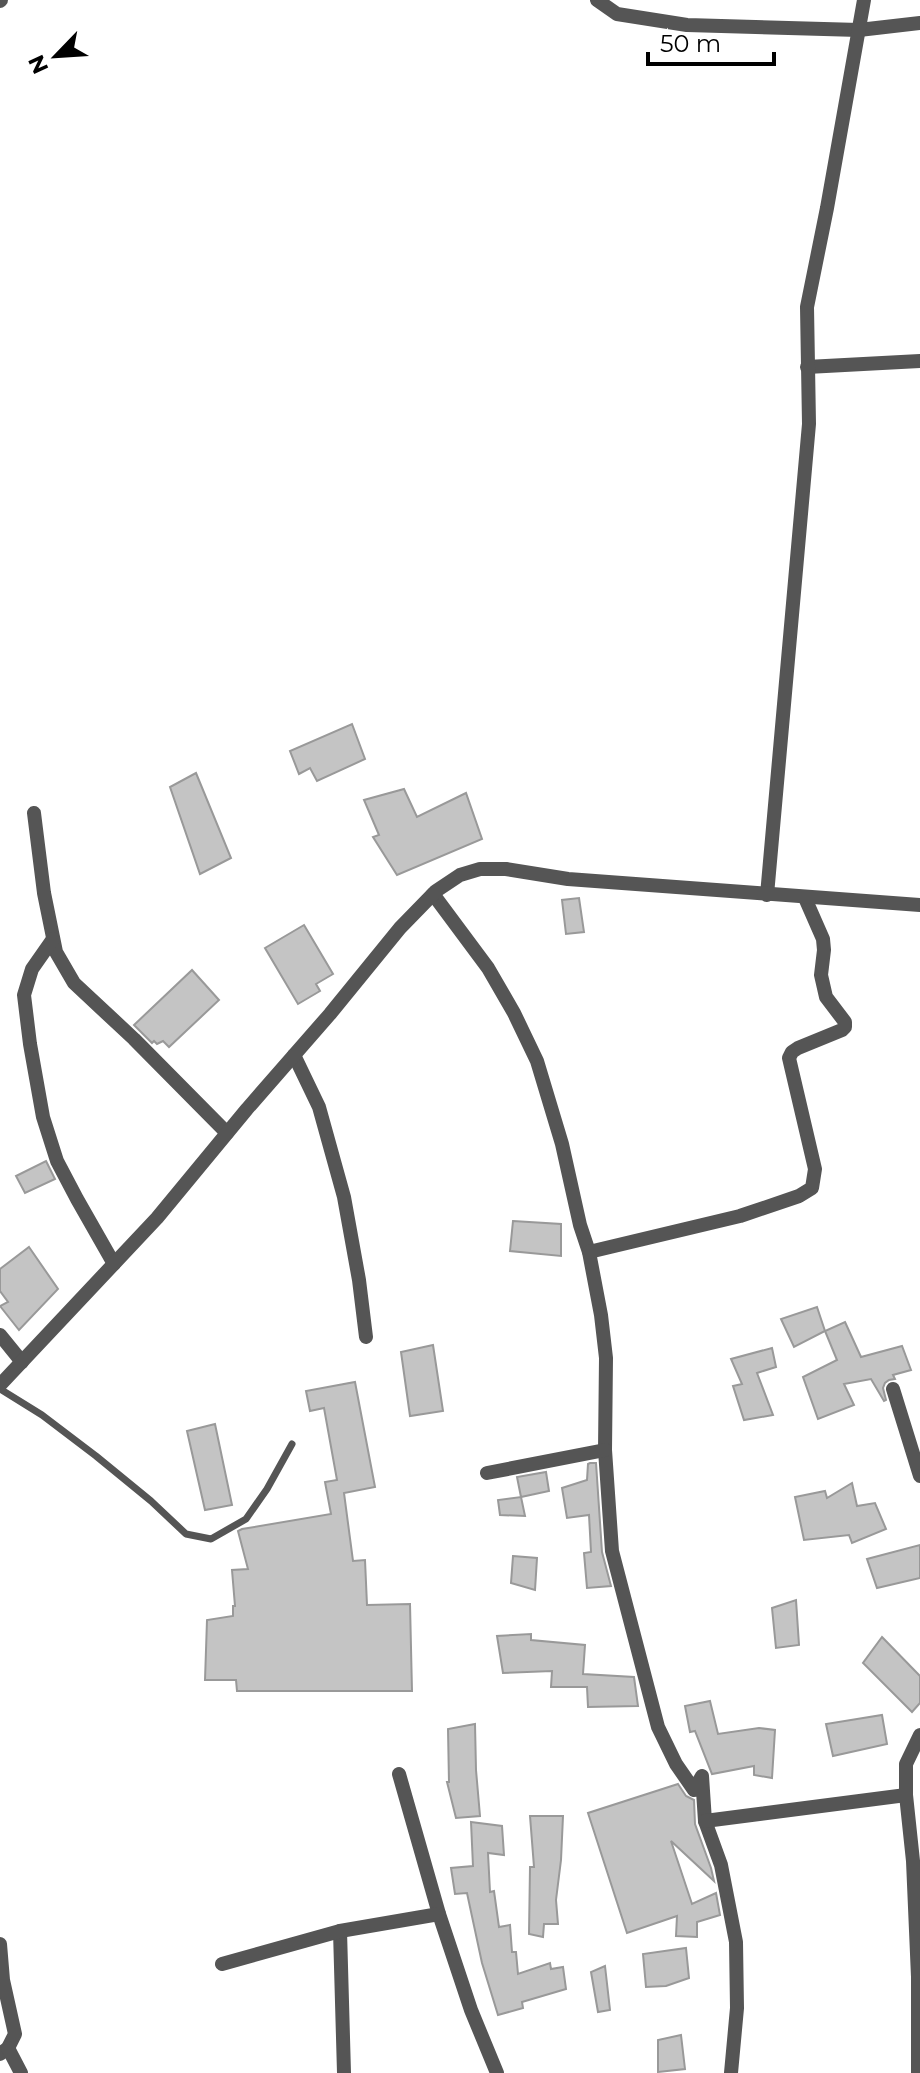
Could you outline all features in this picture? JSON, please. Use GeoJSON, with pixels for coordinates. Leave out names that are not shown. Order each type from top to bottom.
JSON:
{"type":"FeatureCollection","features":[{"type":"Feature","properties":{"kind":"street"},"geometry":{"type":"LineString","coordinates":[[597,0],[617,14],[687,25],[859,30],[920,23]]}},
{"type":"Feature","properties":{"kind":"street"},"geometry":{"type":"LineString","coordinates":[[767,895],[809,424],[807,307],[864,0]]}},
{"type":"Feature","properties":{"kind":"street"},"geometry":{"type":"LineString","coordinates":[[807,367],[920,361]]}},
{"type":"Feature","properties":{"kind":"street"},"geometry":{"type":"LineString","coordinates":[[34,813],[44,893],[56,952],[74,983],[227,1133]]}},
{"type":"Feature","properties":{"kind":"street"},"geometry":{"type":"LineString","coordinates":[[0,1387],[157,1218],[400,928],[433,894],[460,875],[480,869],[506,869],[568,879],[920,905]]}},
{"type":"Feature","properties":{"kind":"street"},"geometry":{"type":"LineString","coordinates":[[433,894],[488,968],[514,1013],[537,1061],[562,1144],[601,1315],[606,1358],[605,1450],[612,1551],[658,1727],[676,1764],[694,1790],[702,1776],[705,1821],[721,1865],[736,1942],[737,2008],[731,2073]]}},
{"type":"Feature","properties":{"kind":"street"},"geometry":{"type":"LineString","coordinates":[[589,1252],[740,1216],[799,1196],[812,1188],[815,1169],[789,1058],[798,1048],[842,1030],[845,1022],[826,997],[821,975],[823,939],[805,898]]}},
{"type":"Feature","properties":{"kind":"street"},"geometry":{"type":"LineString","coordinates":[[53,939],[32,969],[24,995],[43,1117],[57,1161],[114,1264]]}},
{"type":"Feature","properties":{"kind":"street"},"geometry":{"type":"LineString","coordinates":[[294,1055],[319,1107],[335,1160],[353,1240],[366,1337]]}},
{"type":"Feature","properties":{"kind":"street"},"geometry":{"type":"LineString","coordinates":[[0,1335],[22,1362]]}},
{"type":"Feature","properties":{"kind":"street"},"geometry":{"type":"LineString","coordinates":[[893,1389],[920,1476]]}},
{"type":"Feature","properties":{"kind":"street"},"geometry":{"type":"LineString","coordinates":[[487,1473],[605,1450]]}},
{"type":"Feature","properties":{"kind":"street"},"geometry":{"type":"LineString","coordinates":[[918,2073],[918,1977],[906,1764],[920,1735]]}},
{"type":"Feature","properties":{"kind":"street"},"geometry":{"type":"LineString","coordinates":[[399,1774],[439,1914],[471,2010],[497,2073]]}},
{"type":"Feature","properties":{"kind":"street"},"geometry":{"type":"LineString","coordinates":[[705,1821],[906,1795]]}},
{"type":"Feature","properties":{"kind":"street"},"geometry":{"type":"LineString","coordinates":[[222,1964],[340,1931],[439,1914]]}},
{"type":"Feature","properties":{"kind":"street"},"geometry":{"type":"LineString","coordinates":[[340,1931],[344,2073]]}},
{"type":"Feature","properties":{"kind":"street"},"geometry":{"type":"LineString","coordinates":[[0,1944],[3,1980],[15,2034],[4,2051],[21,2073]]}},
{"type":"Feature","properties":{"kind":"lane"},"geometry":{"type":"LineString","coordinates":[[0,1387],[96,1456],[186,1534],[211,1539],[246,1519],[292,1444]]}},
{"type":"Feature","properties":{"kind":"building"},"geometry":{"type":"Polygon","coordinates":[[[352,724],[365,759],[317,781],[310,768],[299,774],[290,751],[352,724]]]}},
{"type":"Feature","properties":{"kind":"building"},"geometry":{"type":"Polygon","coordinates":[[[196,773],[231,858],[200,874],[170,787],[196,773]]]}},
{"type":"Feature","properties":{"kind":"building"},"geometry":{"type":"Polygon","coordinates":[[[404,789],[417,817],[466,793],[482,839],[397,875],[373,837],[379,835],[364,800],[404,789]]]}},
{"type":"Feature","properties":{"kind":"building"},"geometry":{"type":"Polygon","coordinates":[[[579,898],[584,932],[566,934],[562,900],[579,898]]]}},
{"type":"Feature","properties":{"kind":"building"},"geometry":{"type":"Polygon","coordinates":[[[304,925],[333,974],[316,984],[320,991],[298,1004],[265,948],[304,925]]]}},
{"type":"Feature","properties":{"kind":"building"},"geometry":{"type":"Polygon","coordinates":[[[192,970],[219,1000],[169,1047],[163,1041],[152,1043],[134,1025],[192,970]]]}},
{"type":"Feature","properties":{"kind":"building"},"geometry":{"type":"Polygon","coordinates":[[[46,1161],[55,1179],[25,1193],[16,1176],[46,1161]]]}},
{"type":"Feature","properties":{"kind":"building"},"geometry":{"type":"Polygon","coordinates":[[[513,1221],[561,1224],[561,1256],[510,1251],[513,1221]]]}},
{"type":"Feature","properties":{"kind":"building"},"geometry":{"type":"Polygon","coordinates":[[[29,1247],[58,1289],[19,1330],[0,1306],[8,1302],[0,1291],[0,1269],[29,1247]]]}},
{"type":"Feature","properties":{"kind":"building"},"geometry":{"type":"Polygon","coordinates":[[[817,1307],[825,1331],[794,1347],[781,1319],[817,1307]]]}},
{"type":"Feature","properties":{"kind":"building"},"geometry":{"type":"Polygon","coordinates":[[[845,1322],[861,1357],[902,1346],[911,1370],[893,1375],[895,1379],[885,1383],[884,1401],[871,1379],[844,1384],[854,1405],[818,1419],[803,1377],[837,1360],[825,1331],[845,1322]]]}},
{"type":"Feature","properties":{"kind":"building"},"geometry":{"type":"Polygon","coordinates":[[[433,1345],[443,1411],[410,1416],[401,1352],[433,1345]]]}},
{"type":"Feature","properties":{"kind":"building"},"geometry":{"type":"Polygon","coordinates":[[[772,1348],[776,1367],[757,1373],[773,1415],[744,1420],[733,1386],[742,1384],[731,1359],[772,1348]]]}},
{"type":"Feature","properties":{"kind":"building"},"geometry":{"type":"Polygon","coordinates":[[[355,1382],[375,1487],[344,1493],[353,1561],[365,1560],[367,1605],[410,1604],[412,1691],[237,1691],[236,1680],[205,1680],[207,1620],[233,1616],[232,1570],[248,1569],[238,1531],[331,1514],[325,1482],[337,1480],[324,1408],[310,1411],[306,1391],[355,1382]]]}},
{"type":"Feature","properties":{"kind":"building"},"geometry":{"type":"Polygon","coordinates":[[[215,1424],[232,1505],[205,1510],[187,1431],[215,1424]]]}},
{"type":"Feature","properties":{"kind":"building"},"geometry":{"type":"Polygon","coordinates":[[[590,1463],[596,1463],[602,1552],[611,1586],[587,1588],[584,1553],[591,1552],[589,1515],[567,1518],[562,1488],[587,1480],[590,1463]]]}},
{"type":"Feature","properties":{"kind":"building"},"geometry":{"type":"Polygon","coordinates":[[[546,1472],[549,1491],[521,1497],[517,1477],[546,1472]]]}},
{"type":"Feature","properties":{"kind":"building"},"geometry":{"type":"Polygon","coordinates":[[[852,1483],[857,1506],[875,1503],[886,1529],[852,1543],[849,1535],[804,1540],[795,1497],[825,1491],[827,1498],[852,1483]]]}},
{"type":"Feature","properties":{"kind":"building"},"geometry":{"type":"Polygon","coordinates":[[[521,1497],[525,1516],[500,1515],[498,1500],[521,1497]]]}},
{"type":"Feature","properties":{"kind":"building"},"geometry":{"type":"Polygon","coordinates":[[[920,1545],[920,1578],[877,1588],[867,1559],[920,1545]]]}},
{"type":"Feature","properties":{"kind":"building"},"geometry":{"type":"Polygon","coordinates":[[[513,1556],[537,1558],[535,1590],[511,1583],[513,1556]]]}},
{"type":"Feature","properties":{"kind":"building"},"geometry":{"type":"Polygon","coordinates":[[[796,1600],[799,1645],[776,1648],[772,1608],[796,1600]]]}},
{"type":"Feature","properties":{"kind":"building"},"geometry":{"type":"Polygon","coordinates":[[[531,1634],[531,1640],[585,1645],[583,1674],[634,1677],[638,1706],[588,1707],[587,1687],[551,1687],[552,1671],[503,1673],[497,1636],[531,1634]]]}},
{"type":"Feature","properties":{"kind":"building"},"geometry":{"type":"Polygon","coordinates":[[[882,1637],[920,1676],[920,1703],[912,1712],[863,1663],[882,1637]]]}},
{"type":"Feature","properties":{"kind":"building"},"geometry":{"type":"Polygon","coordinates":[[[710,1701],[718,1734],[759,1728],[775,1730],[772,1778],[754,1775],[754,1766],[712,1774],[695,1731],[690,1732],[685,1706],[710,1701]]]}},
{"type":"Feature","properties":{"kind":"building"},"geometry":{"type":"Polygon","coordinates":[[[882,1715],[887,1744],[833,1756],[826,1724],[882,1715]]]}},
{"type":"Feature","properties":{"kind":"building"},"geometry":{"type":"Polygon","coordinates":[[[475,1724],[480,1816],[456,1818],[447,1782],[448,1729],[475,1724]]]}},
{"type":"Feature","properties":{"kind":"building"},"geometry":{"type":"Polygon","coordinates":[[[678,1784],[686,1796],[694,1800],[695,1824],[714,1881],[671,1841],[692,1904],[716,1893],[720,1915],[697,1922],[697,1937],[676,1936],[677,1916],[627,1933],[588,1813],[678,1784]]]}},
{"type":"Feature","properties":{"kind":"building"},"geometry":{"type":"Polygon","coordinates":[[[530,1816],[563,1816],[556,1900],[558,1924],[544,1924],[543,1937],[529,1934],[530,1867],[534,1867],[530,1816]]]}},
{"type":"Feature","properties":{"kind":"building"},"geometry":{"type":"Polygon","coordinates":[[[471,1822],[502,1826],[504,1855],[488,1853],[490,1892],[494,1891],[499,1927],[510,1925],[518,1974],[550,1963],[551,1969],[563,1967],[566,1989],[522,2002],[523,2008],[498,2015],[482,1963],[467,1893],[455,1894],[451,1868],[473,1866],[471,1822]]]}},
{"type":"Feature","properties":{"kind":"building"},"geometry":{"type":"Polygon","coordinates":[[[686,1948],[689,1978],[666,1986],[646,1987],[643,1954],[686,1948]]]}},
{"type":"Feature","properties":{"kind":"building"},"geometry":{"type":"Polygon","coordinates":[[[605,1966],[610,2010],[598,2012],[591,1972],[605,1966]]]}},
{"type":"Feature","properties":{"kind":"building"},"geometry":{"type":"Polygon","coordinates":[[[681,2035],[685,2069],[658,2072],[658,2040],[681,2035]]]}}]}
